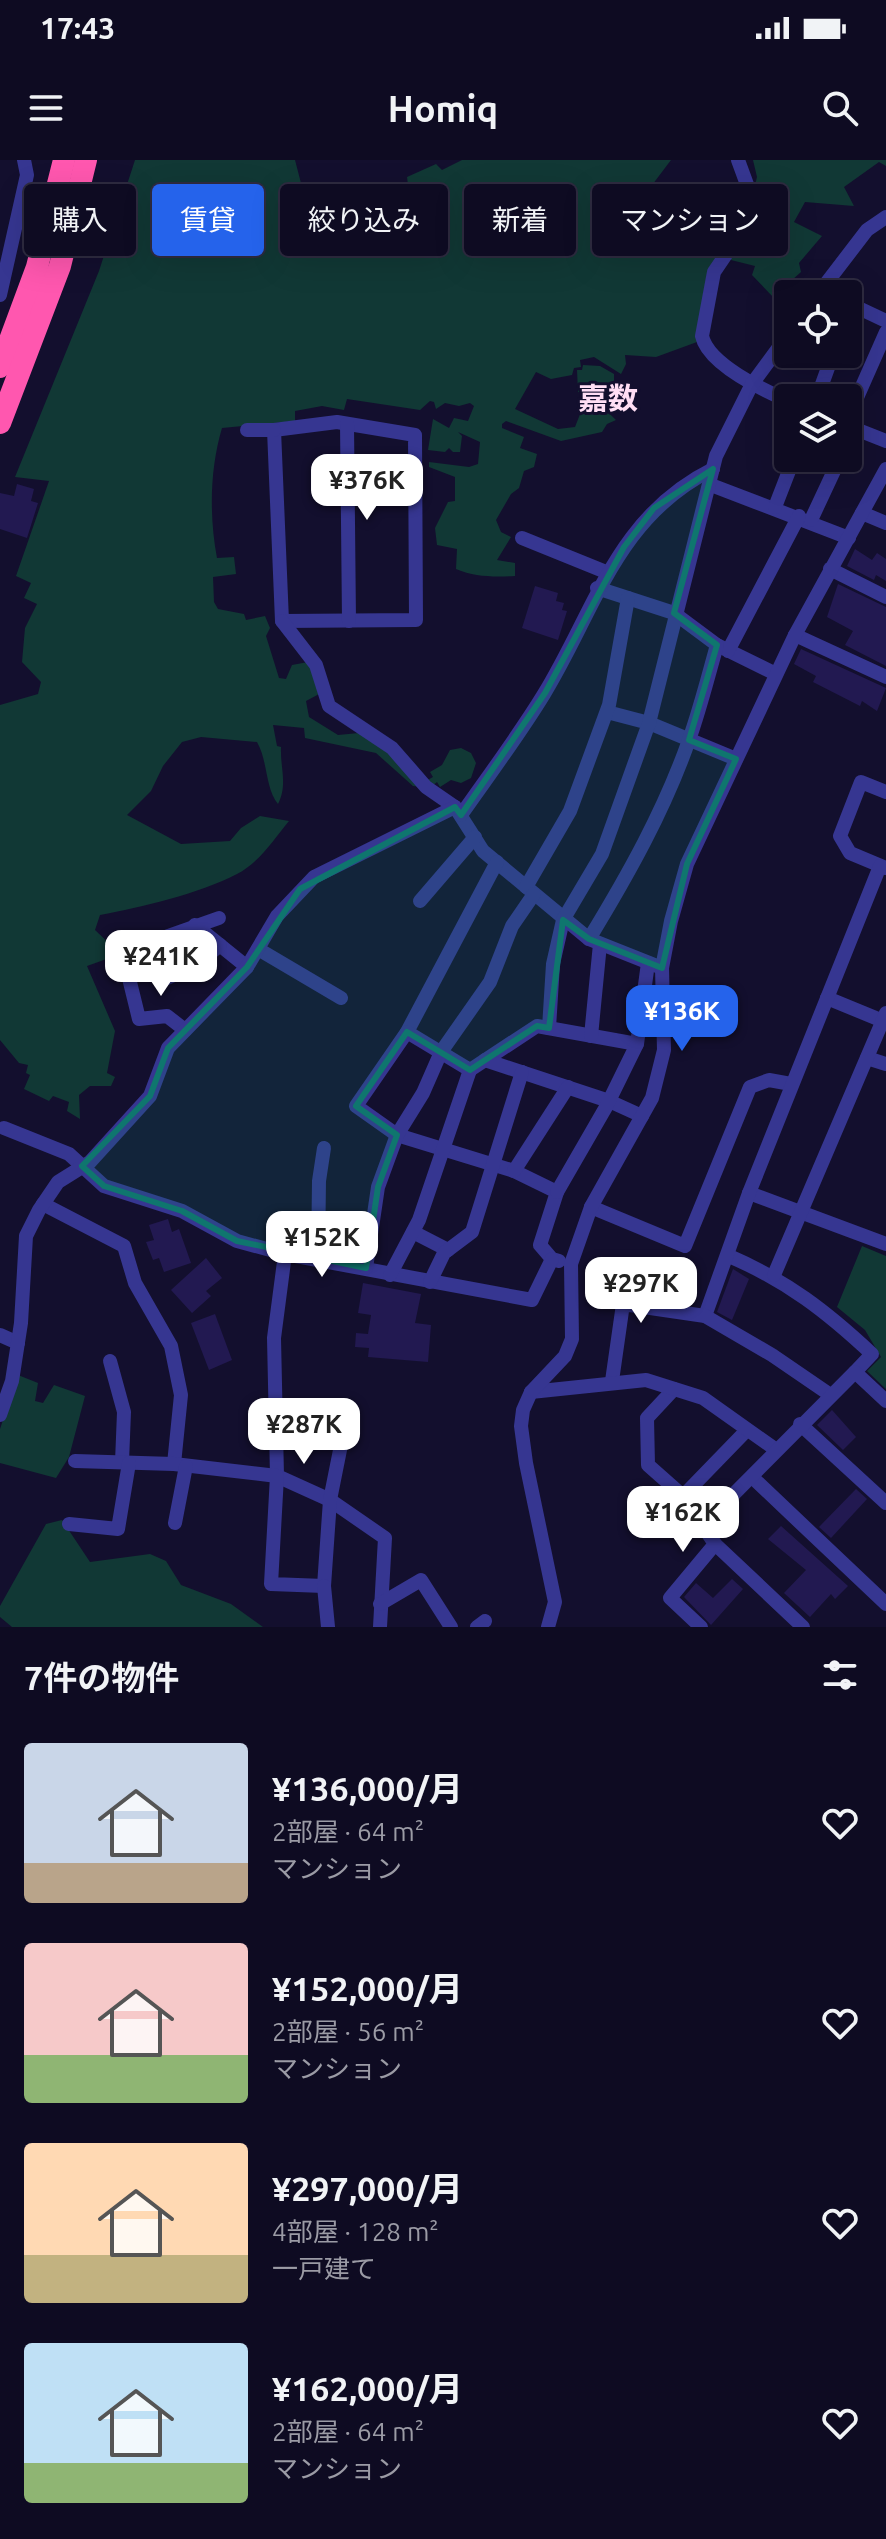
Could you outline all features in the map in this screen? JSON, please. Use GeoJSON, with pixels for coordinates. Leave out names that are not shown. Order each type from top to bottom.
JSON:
{"type":"FeatureCollection","features":[{"type":"Feature","properties":{"kind":"highway"},"geometry":{"type":"LineString","coordinates":[[0,367],[37,267],[64,160]]}},
{"type":"Feature","properties":{"kind":"highway"},"geometry":{"type":"LineString","coordinates":[[0,423],[60,266],[86,160]]}},
{"type":"Feature","properties":{"kind":"street"},"geometry":{"type":"LineString","coordinates":[[0,295],[27,175],[24,160]]}},
{"type":"Feature","properties":{"kind":"street"},"geometry":{"type":"LineString","coordinates":[[738,160],[749,190],[746,225],[714,272],[702,336],[704,346],[752,384],[774,394]]}},
{"type":"Feature","properties":{"kind":"street"},"geometry":{"type":"LineString","coordinates":[[832,280],[867,230],[886,217]]}},
{"type":"Feature","properties":{"kind":"street"},"geometry":{"type":"LineString","coordinates":[[862,312],[886,321]]}},
{"type":"Feature","properties":{"kind":"street"},"geometry":{"type":"LineString","coordinates":[[862,396],[886,332]]}},
{"type":"Feature","properties":{"kind":"street"},"geometry":{"type":"LineString","coordinates":[[549,1028],[553,964],[563,920],[602,854],[649,723],[674,613],[712,477],[752,384],[774,354]]}},
{"type":"Feature","properties":{"kind":"street"},"geometry":{"type":"LineString","coordinates":[[347,424],[349,621]]}},
{"type":"Feature","properties":{"kind":"street"},"geometry":{"type":"LineString","coordinates":[[247,430],[347,424],[415,435],[416,620],[282,621]]}},
{"type":"Feature","properties":{"kind":"street"},"geometry":{"type":"LineString","coordinates":[[274,430],[282,621],[316,665],[329,706],[392,748],[426,787],[458,811],[483,851],[563,920],[595,941],[655,966]]}},
{"type":"Feature","properties":{"kind":"street"},"geometry":{"type":"LineString","coordinates":[[862,432],[886,441]]}},
{"type":"Feature","properties":{"kind":"street"},"geometry":{"type":"LineString","coordinates":[[571,1264],[552,1259],[540,1245],[557,1192],[609,1101],[637,1044],[655,966],[687,864],[795,635],[886,469]]}},
{"type":"Feature","properties":{"kind":"street"},"geometry":{"type":"LineString","coordinates":[[775,507],[789,472]]}},
{"type":"Feature","properties":{"kind":"street"},"geometry":{"type":"LineString","coordinates":[[591,1036],[595,941],[633,867],[689,740],[723,648],[832,472]]}},
{"type":"Feature","properties":{"kind":"street"},"geometry":{"type":"LineString","coordinates":[[0,1415],[12,1381],[18,1343],[26,1236],[58,1182],[90,1162],[150,1096],[168,1048],[247,967],[277,916],[314,877],[458,811],[545,693],[606,572],[654,508],[691,480],[712,477],[849,538]]}},
{"type":"Feature","properties":{"kind":"street"},"geometry":{"type":"LineString","coordinates":[[862,513],[886,523]]}},
{"type":"Feature","properties":{"kind":"street"},"geometry":{"type":"LineString","coordinates":[[522,538],[606,572]]}},
{"type":"Feature","properties":{"kind":"street"},"geometry":{"type":"LineString","coordinates":[[830,569],[886,597]]}},
{"type":"Feature","properties":{"kind":"street"},"geometry":{"type":"LineString","coordinates":[[597,588],[674,613],[723,648],[776,674]]}},
{"type":"Feature","properties":{"kind":"street"},"geometry":{"type":"LineString","coordinates":[[366,1268],[378,1187],[397,1135],[423,1093],[441,1052],[490,982],[512,926],[570,811],[607,712],[628,598]]}},
{"type":"Feature","properties":{"kind":"street"},"geometry":{"type":"LineString","coordinates":[[795,635],[886,677]]}},
{"type":"Feature","properties":{"kind":"street"},"geometry":{"type":"LineString","coordinates":[[607,712],[649,723],[736,759]]}},
{"type":"Feature","properties":{"kind":"street"},"geometry":{"type":"LineString","coordinates":[[705,1316],[791,1084],[883,867],[850,853],[840,836],[861,782],[886,792]]}},
{"type":"Feature","properties":{"kind":"street"},"geometry":{"type":"LineString","coordinates":[[420,901],[475,837]]}},
{"type":"Feature","properties":{"kind":"street"},"geometry":{"type":"LineString","coordinates":[[497,862],[407,1032],[356,1106],[397,1135],[444,1152],[514,1171],[557,1192]]}},
{"type":"Feature","properties":{"kind":"street"},"geometry":{"type":"LineString","coordinates":[[159,944],[168,936],[219,918]]}},
{"type":"Feature","properties":{"kind":"street"},"geometry":{"type":"LineString","coordinates":[[195,925],[247,967]]}},
{"type":"Feature","properties":{"kind":"street"},"geometry":{"type":"LineString","coordinates":[[163,980],[196,965],[220,945]]}},
{"type":"Feature","properties":{"kind":"street"},"geometry":{"type":"LineString","coordinates":[[258,949],[341,998]]}},
{"type":"Feature","properties":{"kind":"street"},"geometry":{"type":"LineString","coordinates":[[548,1627],[555,1602],[521,1426],[531,1392],[565,1356],[572,1339],[571,1264],[591,1207],[652,1098],[664,1050],[655,966]]}},
{"type":"Feature","properties":{"kind":"street"},"geometry":{"type":"LineString","coordinates":[[127,970],[139,1019],[167,1016],[185,1030]]}},
{"type":"Feature","properties":{"kind":"street"},"geometry":{"type":"LineString","coordinates":[[774,1275],[884,1017],[827,998]]}},
{"type":"Feature","properties":{"kind":"street"},"geometry":{"type":"LineString","coordinates":[[390,1275],[413,1232],[444,1152],[470,1070],[537,1026],[637,1044]]}},
{"type":"Feature","properties":{"kind":"street"},"geometry":{"type":"LineString","coordinates":[[407,1032],[470,1070]]}},
{"type":"Feature","properties":{"kind":"street"},"geometry":{"type":"LineString","coordinates":[[867,1058],[886,1064]]}},
{"type":"Feature","properties":{"kind":"street"},"geometry":{"type":"LineString","coordinates":[[485,1060],[609,1101],[642,1116]]}},
{"type":"Feature","properties":{"kind":"street"},"geometry":{"type":"LineString","coordinates":[[430,1282],[448,1250],[472,1232],[490,1165],[522,1072]]}},
{"type":"Feature","properties":{"kind":"street"},"geometry":{"type":"LineString","coordinates":[[591,1207],[685,1246],[750,1087],[769,1080],[791,1084]]}},
{"type":"Feature","properties":{"kind":"street"},"geometry":{"type":"LineString","coordinates":[[514,1171],[568,1087]]}},
{"type":"Feature","properties":{"kind":"street"},"geometry":{"type":"LineString","coordinates":[[4,1128],[69,1154],[104,1186],[182,1211],[237,1241],[285,1254],[532,1300],[552,1259]]}},
{"type":"Feature","properties":{"kind":"street"},"geometry":{"type":"LineString","coordinates":[[318,1258],[319,1181],[324,1148]]}},
{"type":"Feature","properties":{"kind":"street"},"geometry":{"type":"LineString","coordinates":[[749,1193],[886,1244]]}},
{"type":"Feature","properties":{"kind":"street"},"geometry":{"type":"LineString","coordinates":[[43,1204],[124,1246],[135,1283],[171,1346],[181,1395],[175,1523]]}},
{"type":"Feature","properties":{"kind":"street"},"geometry":{"type":"LineString","coordinates":[[413,1232],[448,1250]]}},
{"type":"Feature","properties":{"kind":"street"},"geometry":{"type":"LineString","coordinates":[[285,1254],[274,1338],[277,1476],[271,1584],[324,1586]]}},
{"type":"Feature","properties":{"kind":"street"},"geometry":{"type":"LineString","coordinates":[[729,1256],[774,1275],[829,1314],[872,1354],[775,1449],[718,1510],[705,1529],[715,1544],[803,1627]]}},
{"type":"Feature","properties":{"kind":"street"},"geometry":{"type":"LineString","coordinates":[[612,1381],[623,1304],[705,1316],[829,1394]]}},
{"type":"Feature","properties":{"kind":"street"},"geometry":{"type":"LineString","coordinates":[[0,1335],[18,1343]]}},
{"type":"Feature","properties":{"kind":"street"},"geometry":{"type":"LineString","coordinates":[[69,1524],[118,1529],[125,1462],[124,1412],[110,1361]]}},
{"type":"Feature","properties":{"kind":"street"},"geometry":{"type":"LineString","coordinates":[[855,1372],[886,1401]]}},
{"type":"Feature","properties":{"kind":"street"},"geometry":{"type":"LineString","coordinates":[[531,1392],[612,1381],[646,1380],[703,1398],[775,1449]]}},
{"type":"Feature","properties":{"kind":"street"},"geometry":{"type":"LineString","coordinates":[[674,1389],[647,1418],[648,1465],[683,1496],[747,1430]]}},
{"type":"Feature","properties":{"kind":"street"},"geometry":{"type":"LineString","coordinates":[[800,1424],[886,1503]]}},
{"type":"Feature","properties":{"kind":"street"},"geometry":{"type":"LineString","coordinates":[[328,1627],[324,1586],[330,1500],[342,1440]]}},
{"type":"Feature","properties":{"kind":"street"},"geometry":{"type":"LineString","coordinates":[[75,1461],[180,1465],[277,1476],[330,1500],[385,1538],[380,1627]]}},
{"type":"Feature","properties":{"kind":"street"},"geometry":{"type":"LineString","coordinates":[[752,1477],[886,1604]]}},
{"type":"Feature","properties":{"kind":"street"},"geometry":{"type":"LineString","coordinates":[[701,1627],[670,1598],[715,1544]]}},
{"type":"Feature","properties":{"kind":"street"},"geometry":{"type":"LineString","coordinates":[[380,1604],[421,1580],[451,1627]]}},
{"type":"Feature","properties":{"kind":"highlighted area"},"geometry":{"type":"Polygon","coordinates":[[[713,469],[674,613],[717,645],[689,740],[736,759],[687,864],[662,968],[589,939],[563,920],[549,1028],[537,1026],[470,1070],[407,1032],[356,1106],[397,1135],[378,1187],[366,1268],[237,1241],[182,1211],[104,1186],[82,1166],[150,1096],[168,1048],[247,967],[300,889],[455,807],[461,815],[545,693],[624,547],[654,508],[713,469]]]}},
{"type":"Feature","properties":{"kind":"green space"},"geometry":{"type":"Polygon","coordinates":[[[135,160],[295,160],[301,184],[280,184],[280,256],[448,256],[448,184],[408,184],[407,177],[436,164],[442,170],[462,160],[671,160],[653,184],[592,184],[592,256],[788,256],[788,184],[755,184],[753,160],[886,160],[886,166],[879,162],[844,187],[854,206],[805,202],[794,222],[822,236],[799,263],[801,272],[792,280],[774,280],[773,297],[752,275],[755,266],[727,259],[715,260],[697,342],[656,357],[625,355],[626,364],[621,374],[594,357],[580,360],[581,367],[574,368],[572,375],[551,379],[536,372],[515,409],[558,429],[575,427],[588,394],[578,392],[577,370],[582,370],[583,365],[600,366],[614,374],[614,387],[589,394],[616,420],[607,424],[602,432],[561,441],[506,421],[502,424],[502,428],[524,437],[520,448],[537,454],[534,467],[524,471],[519,488],[511,494],[496,520],[501,532],[511,537],[497,560],[515,563],[515,576],[484,576],[456,569],[457,549],[437,545],[435,528],[448,502],[455,501],[455,477],[429,467],[429,462],[469,467],[478,464],[480,442],[458,432],[462,436],[460,452],[449,448],[445,452],[428,450],[433,419],[449,428],[454,418],[468,421],[474,406],[470,403],[459,406],[445,403],[436,409],[434,402],[430,401],[420,410],[347,399],[344,410],[322,406],[295,411],[295,421],[222,428],[213,476],[213,526],[217,558],[234,557],[236,574],[213,577],[214,602],[218,609],[244,614],[246,620],[265,616],[270,628],[266,636],[279,678],[286,679],[292,665],[308,662],[321,693],[306,701],[309,717],[338,735],[359,733],[387,752],[421,787],[413,786],[376,753],[305,738],[304,728],[273,725],[277,746],[281,747],[283,776],[283,790],[278,804],[257,742],[201,737],[182,742],[163,766],[151,791],[127,815],[181,844],[230,841],[241,828],[260,816],[289,821],[259,857],[237,874],[188,894],[100,915],[95,930],[113,947],[129,951],[87,966],[115,1031],[107,1073],[115,1077],[111,1086],[90,1086],[79,1095],[80,1119],[67,1111],[69,1102],[53,1096],[49,1101],[24,1089],[30,1075],[26,1073],[28,1065],[19,1063],[0,1040],[0,705],[38,694],[41,682],[22,662],[25,628],[37,604],[24,598],[31,583],[16,576],[49,481],[15,477],[104,256],[136,256],[136,184],[127,184],[135,160]]]}},
{"type":"Feature","properties":{"kind":"green space"},"geometry":{"type":"Polygon","coordinates":[[[461,748],[471,753],[476,763],[471,778],[461,783],[451,780],[440,787],[437,782],[432,786],[426,781],[433,777],[430,772],[442,765],[450,750],[461,748]]]}},
{"type":"Feature","properties":{"kind":"green space"},"geometry":{"type":"Polygon","coordinates":[[[862,1246],[886,1256],[886,1389],[867,1371],[881,1357],[865,1330],[837,1307],[862,1246]]]}},
{"type":"Feature","properties":{"kind":"green space"},"geometry":{"type":"Polygon","coordinates":[[[18,1375],[38,1383],[35,1401],[43,1403],[54,1385],[85,1396],[69,1457],[56,1478],[0,1463],[0,1429],[18,1375]]]}},
{"type":"Feature","properties":{"kind":"green space"},"geometry":{"type":"Polygon","coordinates":[[[62,1520],[90,1562],[150,1554],[166,1561],[181,1585],[231,1604],[263,1627],[12,1627],[0,1617],[0,1606],[46,1524],[62,1520]]]}},
{"type":"Feature","properties":{"kind":"building"},"geometry":{"type":"Polygon","coordinates":[[[17,484],[34,489],[31,501],[38,503],[27,538],[0,529],[0,493],[14,496],[17,484]]]}},
{"type":"Feature","properties":{"kind":"building"},"geometry":{"type":"Polygon","coordinates":[[[855,549],[872,560],[877,553],[886,559],[886,581],[876,575],[874,580],[847,566],[855,549]]]}},
{"type":"Feature","properties":{"kind":"building"},"geometry":{"type":"Polygon","coordinates":[[[838,584],[886,607],[886,666],[845,645],[853,631],[827,617],[838,584]]]}},
{"type":"Feature","properties":{"kind":"building"},"geometry":{"type":"Polygon","coordinates":[[[535,586],[558,593],[556,601],[564,603],[562,610],[567,611],[558,640],[522,628],[535,586]]]}},
{"type":"Feature","properties":{"kind":"building"},"geometry":{"type":"Polygon","coordinates":[[[801,649],[886,688],[877,711],[862,701],[860,706],[813,682],[816,676],[794,664],[801,649]]]}},
{"type":"Feature","properties":{"kind":"building"},"geometry":{"type":"Polygon","coordinates":[[[168,1219],[172,1232],[179,1229],[191,1263],[164,1272],[159,1258],[153,1260],[146,1242],[154,1240],[149,1225],[168,1219]]]}},
{"type":"Feature","properties":{"kind":"building"},"geometry":{"type":"Polygon","coordinates":[[[206,1258],[222,1278],[206,1291],[211,1296],[192,1313],[171,1290],[206,1258]]]}},
{"type":"Feature","properties":{"kind":"building"},"geometry":{"type":"Polygon","coordinates":[[[733,1269],[749,1279],[732,1320],[717,1312],[733,1269]]]}},
{"type":"Feature","properties":{"kind":"building"},"geometry":{"type":"Polygon","coordinates":[[[363,1283],[421,1294],[415,1323],[431,1325],[428,1362],[368,1357],[369,1348],[355,1347],[356,1333],[368,1334],[371,1315],[358,1313],[363,1283]]]}},
{"type":"Feature","properties":{"kind":"building"},"geometry":{"type":"Polygon","coordinates":[[[215,1314],[232,1360],[209,1370],[191,1323],[215,1314]]]}},
{"type":"Feature","properties":{"kind":"building"},"geometry":{"type":"Polygon","coordinates":[[[832,1410],[856,1437],[843,1450],[817,1425],[832,1410]]]}},
{"type":"Feature","properties":{"kind":"building"},"geometry":{"type":"Polygon","coordinates":[[[856,1489],[867,1499],[831,1538],[819,1527],[856,1489]]]}},
{"type":"Feature","properties":{"kind":"building"},"geometry":{"type":"Polygon","coordinates":[[[781,1526],[848,1586],[835,1599],[831,1594],[810,1617],[784,1593],[806,1570],[768,1539],[781,1526]]]}},
{"type":"Feature","properties":{"kind":"building"},"geometry":{"type":"Polygon","coordinates":[[[732,1579],[743,1589],[711,1625],[684,1597],[696,1583],[713,1598],[732,1579]]]}},
{"type":"Feature","properties":{"kind":"district","name":"嘉数"},"geometry":{"type":"Point","coordinates":[608,398]}}]}
